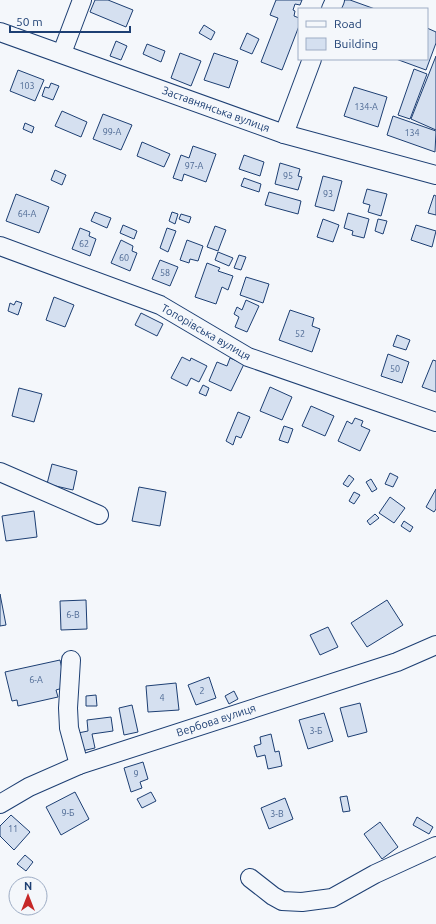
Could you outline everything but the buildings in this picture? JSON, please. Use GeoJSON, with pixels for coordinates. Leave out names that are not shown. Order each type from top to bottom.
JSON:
{"type":"FeatureCollection","features":[{"type":"Feature","properties":{"kind":"street"},"geometry":{"type":"LineString","coordinates":[[62,53],[82,0]]}},
{"type":"Feature","properties":{"kind":"street","name":"Заставнянська вулиця"},"geometry":{"type":"LineString","coordinates":[[0,32],[284,134],[436,175]]}},
{"type":"Feature","properties":{"kind":"street"},"geometry":{"type":"LineString","coordinates":[[284,134],[312,60]]}},
{"type":"Feature","properties":{"kind":"street","name":"Топорівська вулиця"},"geometry":{"type":"LineString","coordinates":[[0,246],[160,305],[248,357],[436,422]]}},
{"type":"Feature","properties":{"kind":"street"},"geometry":{"type":"LineString","coordinates":[[0,472],[99,516]]}},
{"type":"Feature","properties":{"kind":"street","name":"Вербова вулиця"},"geometry":{"type":"LineString","coordinates":[[0,804],[29,787],[79,765],[397,662],[436,645]]}},
{"type":"Feature","properties":{"kind":"street"},"geometry":{"type":"LineString","coordinates":[[71,660],[68,708],[69,728],[79,765]]}},
{"type":"Feature","properties":{"kind":"street"},"geometry":{"type":"LineString","coordinates":[[250,878],[282,901],[302,902],[332,898],[375,874],[436,846]]}}]}
